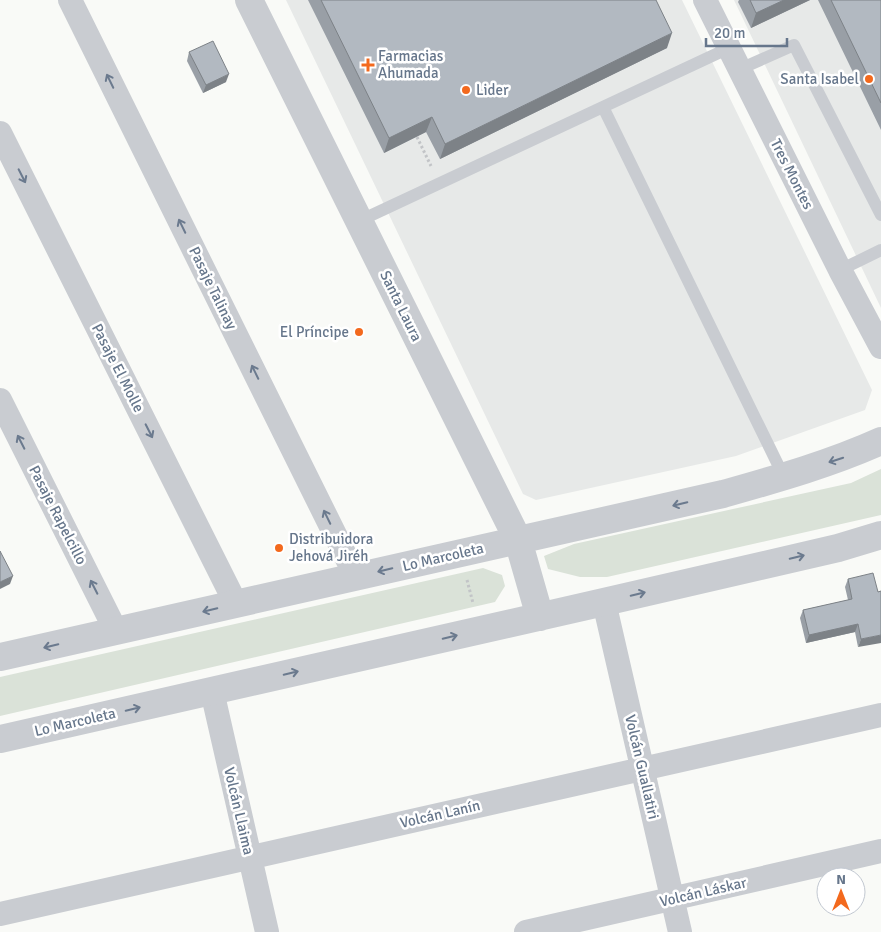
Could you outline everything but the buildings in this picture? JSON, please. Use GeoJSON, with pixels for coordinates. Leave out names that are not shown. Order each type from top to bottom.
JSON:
{"type":"FeatureCollection","features":[{"type":"Feature","properties":{"kind":"street","name":"Pasaje Talinay"},"geometry":{"type":"LineString","coordinates":[[70,0],[356,577]]}},
{"type":"Feature","properties":{"kind":"street","name":"Santa Laura"},"geometry":{"type":"LineString","coordinates":[[249,0],[518,540],[540,617]]}},
{"type":"Feature","properties":{"kind":"street","name":"Tres Montes"},"geometry":{"type":"LineString","coordinates":[[708,1],[729,48],[840,270],[881,347]]}},
{"type":"Feature","properties":{"kind":"street","name":"Pasaje El Molle"},"geometry":{"type":"LineString","coordinates":[[0,133],[236,604]]}},
{"type":"Feature","properties":{"kind":"street","name":"Pasaje Rapelcillo"},"geometry":{"type":"LineString","coordinates":[[0,400],[116,631]]}},
{"type":"Feature","properties":{"kind":"street","name":"Lo Marcoleta"},"geometry":{"type":"LineString","coordinates":[[0,657],[723,494],[784,477],[849,455],[881,441]]}},
{"type":"Feature","properties":{"kind":"street","name":"Lo Marcoleta"},"geometry":{"type":"LineString","coordinates":[[0,739],[838,548],[881,535]]}},
{"type":"Feature","properties":{"kind":"street","name":"Volcán Guallatiri"},"geometry":{"type":"LineString","coordinates":[[604,602],[680,932]]}},
{"type":"Feature","properties":{"kind":"street","name":"Volcán Llaima"},"geometry":{"type":"LineString","coordinates":[[212,691],[267,932]]}},
{"type":"Feature","properties":{"kind":"street","name":"Volcán Lanín"},"geometry":{"type":"LineString","coordinates":[[0,914],[881,715]]}},
{"type":"Feature","properties":{"kind":"street","name":"Volcán Láskar"},"geometry":{"type":"LineString","coordinates":[[526,932],[881,851]]}},
{"type":"Feature","properties":{"kind":"lane"},"geometry":{"type":"LineString","coordinates":[[740,69],[794,45],[881,215]]}},
{"type":"Feature","properties":{"kind":"lane"},"geometry":{"type":"LineString","coordinates":[[359,221],[729,48]]}},
{"type":"Feature","properties":{"kind":"lane"},"geometry":{"type":"LineString","coordinates":[[603,107],[784,477]]}},
{"type":"Feature","properties":{"kind":"lane"},"geometry":{"type":"LineString","coordinates":[[840,270],[881,250]]}},
{"type":"Feature","properties":{"kind":"path"},"geometry":{"type":"LineString","coordinates":[[417,137],[431,167]]}},
{"type":"Feature","properties":{"kind":"path"},"geometry":{"type":"LineString","coordinates":[[459,553],[481,630]]}},
{"type":"Feature","properties":{"kind":"shaded area"},"geometry":{"type":"Polygon","coordinates":[[[286,0],[682,0],[872,390],[865,410],[736,456],[536,500],[523,494],[286,0]]]}},
{"type":"Feature","properties":{"kind":"shaded area"},"geometry":{"type":"Polygon","coordinates":[[[734,0],[881,0],[881,308],[734,0]]]}},
{"type":"Feature","properties":{"kind":"shaded area"},"geometry":{"type":"Polygon","coordinates":[[[881,469],[881,515],[607,577],[580,577],[548,569],[544,556],[574,544],[851,483],[881,469]]]}},
{"type":"Feature","properties":{"kind":"shaded area"},"geometry":{"type":"Polygon","coordinates":[[[483,568],[502,575],[505,586],[495,602],[0,716],[0,677],[483,568]]]}},
{"type":"Feature","properties":{"kind":"place","name":"Farmacias Ahumada"},"geometry":{"type":"Point","coordinates":[368,65]}},
{"type":"Feature","properties":{"kind":"place","name":"Santa Isabel"},"geometry":{"type":"Point","coordinates":[869,79]}},
{"type":"Feature","properties":{"kind":"place","name":"Lider"},"geometry":{"type":"Point","coordinates":[466,90]}},
{"type":"Feature","properties":{"kind":"place","name":"El Príncipe"},"geometry":{"type":"Point","coordinates":[359,332]}},
{"type":"Feature","properties":{"kind":"place","name":"Distribuidora Jehová Jiréh"},"geometry":{"type":"Point","coordinates":[279,548]}}]}
